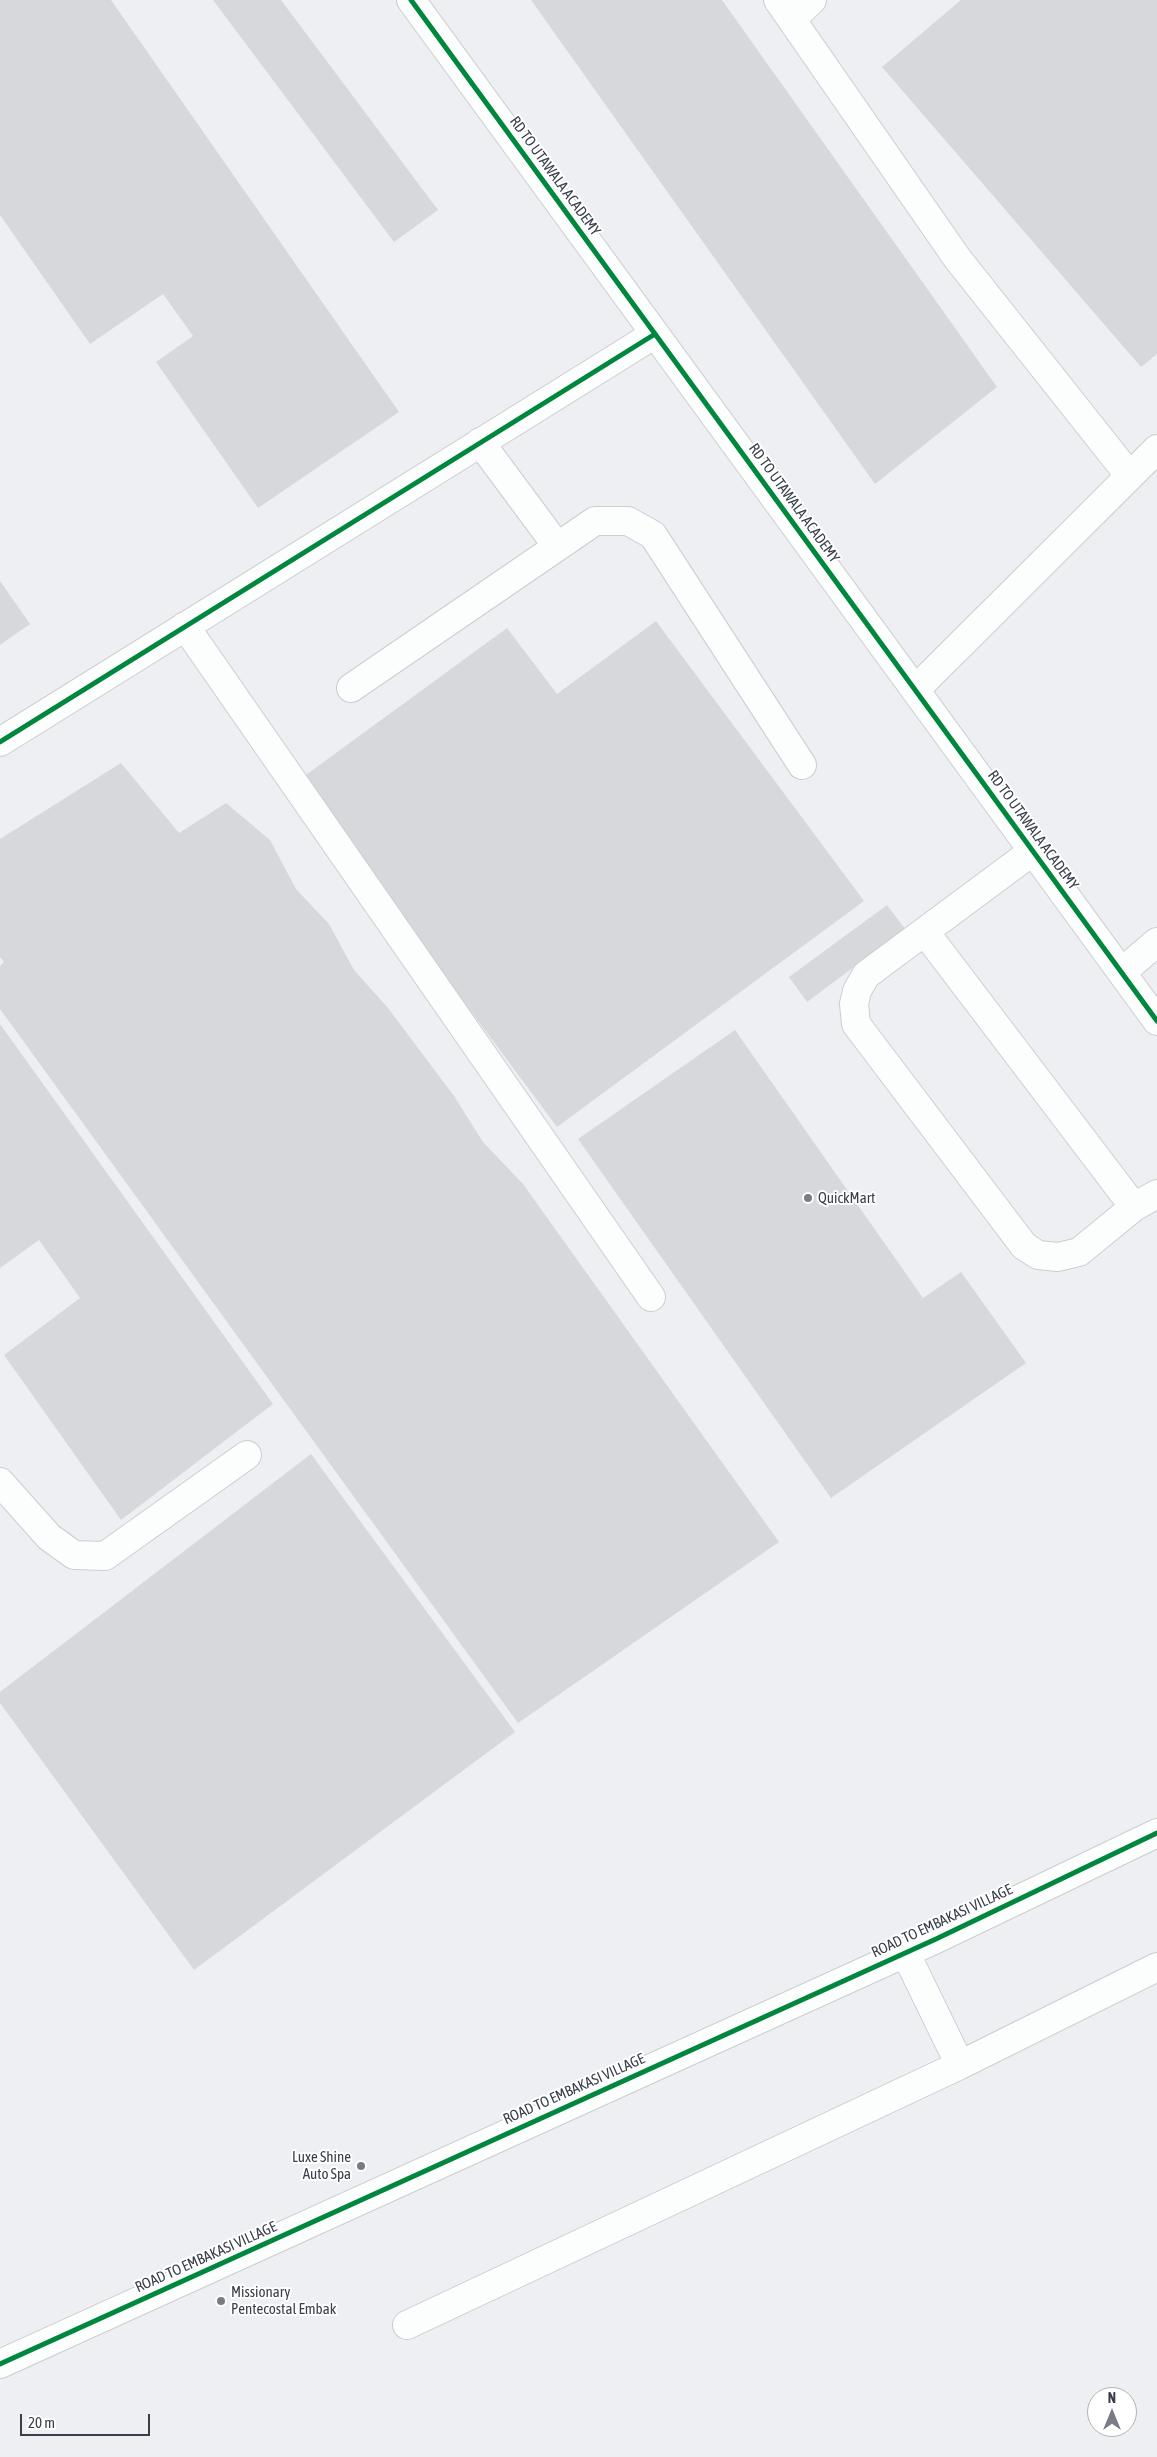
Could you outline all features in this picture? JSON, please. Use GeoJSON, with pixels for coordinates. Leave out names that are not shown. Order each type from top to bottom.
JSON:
{"type":"FeatureCollection","features":[{"type":"Feature","properties":{"kind":"street","name":"RD TO UTAWALA ACADEMY"},"geometry":{"type":"LineString","coordinates":[[410,0],[1157,1021]]}},
{"type":"Feature","properties":{"kind":"street"},"geometry":{"type":"LineString","coordinates":[[812,0],[785,10],[957,258],[1129,475]]}},
{"type":"Feature","properties":{"kind":"street"},"geometry":{"type":"LineString","coordinates":[[0,742],[654,334]]}},
{"type":"Feature","properties":{"kind":"street"},"geometry":{"type":"LineString","coordinates":[[480,442],[556,546]]}},
{"type":"Feature","properties":{"kind":"street"},"geometry":{"type":"LineString","coordinates":[[915,690],[1157,449]]}},
{"type":"Feature","properties":{"kind":"street"},"geometry":{"type":"LineString","coordinates":[[351,688],[595,521],[628,521],[653,535],[802,765]]}},
{"type":"Feature","properties":{"kind":"street"},"geometry":{"type":"LineString","coordinates":[[185,626],[651,1297]]}},
{"type":"Feature","properties":{"kind":"street"},"geometry":{"type":"LineString","coordinates":[[925,932],[1145,1200],[1079,1252],[1058,1257],[1038,1254],[1024,1246],[856,1024],[854,1004],[857,991],[866,975],[1033,851]]}},
{"type":"Feature","properties":{"kind":"street"},"geometry":{"type":"LineString","coordinates":[[1122,972],[1157,942]]}},
{"type":"Feature","properties":{"kind":"street"},"geometry":{"type":"LineString","coordinates":[[0,1482],[49,1537],[74,1555],[105,1556],[247,1455]]}},
{"type":"Feature","properties":{"kind":"street","name":"ROAD TO EMBAKASI VILLAGE"},"geometry":{"type":"LineString","coordinates":[[0,2364],[905,1952],[1157,1833]]}},
{"type":"Feature","properties":{"kind":"street"},"geometry":{"type":"LineString","coordinates":[[905,1952],[960,2064]]}},
{"type":"Feature","properties":{"kind":"street"},"geometry":{"type":"LineString","coordinates":[[407,2325],[960,2064],[1157,1967]]}},
{"type":"Feature","properties":{"kind":"building"},"geometry":{"type":"Polygon","coordinates":[[[0,0],[111,0],[399,412],[258,508],[156,362],[193,336],[163,294],[90,344],[0,215],[0,0]]]}},
{"type":"Feature","properties":{"kind":"building"},"geometry":{"type":"Polygon","coordinates":[[[213,0],[281,0],[438,210],[394,242],[213,0]]]}},
{"type":"Feature","properties":{"kind":"building"},"geometry":{"type":"Polygon","coordinates":[[[531,0],[722,0],[997,387],[875,484],[531,0]]]}},
{"type":"Feature","properties":{"kind":"building"},"geometry":{"type":"Polygon","coordinates":[[[961,0],[1157,0],[1157,354],[1141,367],[882,67],[961,0]]]}},
{"type":"Feature","properties":{"kind":"building"},"geometry":{"type":"Polygon","coordinates":[[[0,581],[30,624],[0,645],[0,581]]]}},
{"type":"Feature","properties":{"kind":"building"},"geometry":{"type":"Polygon","coordinates":[[[656,621],[864,901],[557,1127],[299,780],[507,628],[557,694],[656,621]]]}},
{"type":"Feature","properties":{"kind":"building"},"geometry":{"type":"Polygon","coordinates":[[[121,763],[179,833],[226,803],[270,840],[296,889],[329,924],[354,970],[388,1008],[454,1096],[483,1142],[523,1184],[779,1542],[518,1723],[0,1009],[0,966],[4,962],[0,957],[0,839],[121,763]]]}},
{"type":"Feature","properties":{"kind":"building"},"geometry":{"type":"Polygon","coordinates":[[[887,905],[905,929],[807,1002],[789,977],[887,905]]]}},
{"type":"Feature","properties":{"kind":"building"},"geometry":{"type":"Polygon","coordinates":[[[0,1024],[273,1404],[121,1520],[4,1355],[80,1298],[39,1240],[0,1268],[0,1024]]]}},
{"type":"Feature","properties":{"kind":"building"},"geometry":{"type":"Polygon","coordinates":[[[735,1030],[923,1298],[961,1272],[1026,1363],[831,1498],[578,1139],[735,1030]]]}},
{"type":"Feature","properties":{"kind":"building"},"geometry":{"type":"Polygon","coordinates":[[[311,1454],[515,1732],[194,1970],[0,1703],[0,1692],[311,1454]]]}},
{"type":"Feature","properties":{"kind":"cycle path"},"geometry":{"type":"LineString","coordinates":[[411,0],[1157,1021]]}},
{"type":"Feature","properties":{"kind":"cycle path"},"geometry":{"type":"LineString","coordinates":[[0,742],[655,334]]}},
{"type":"Feature","properties":{"kind":"cycle path"},"geometry":{"type":"LineString","coordinates":[[0,2364],[936,1939],[1157,1833]]}},
{"type":"Feature","properties":{"kind":"place","name":"QuickMart"},"geometry":{"type":"Point","coordinates":[808,1198]}},
{"type":"Feature","properties":{"kind":"place","name":"Luxe Shine Auto Spa"},"geometry":{"type":"Point","coordinates":[361,2166]}},
{"type":"Feature","properties":{"kind":"place","name":"Missionary Pentecostal Embak"},"geometry":{"type":"Point","coordinates":[221,2301]}}]}
